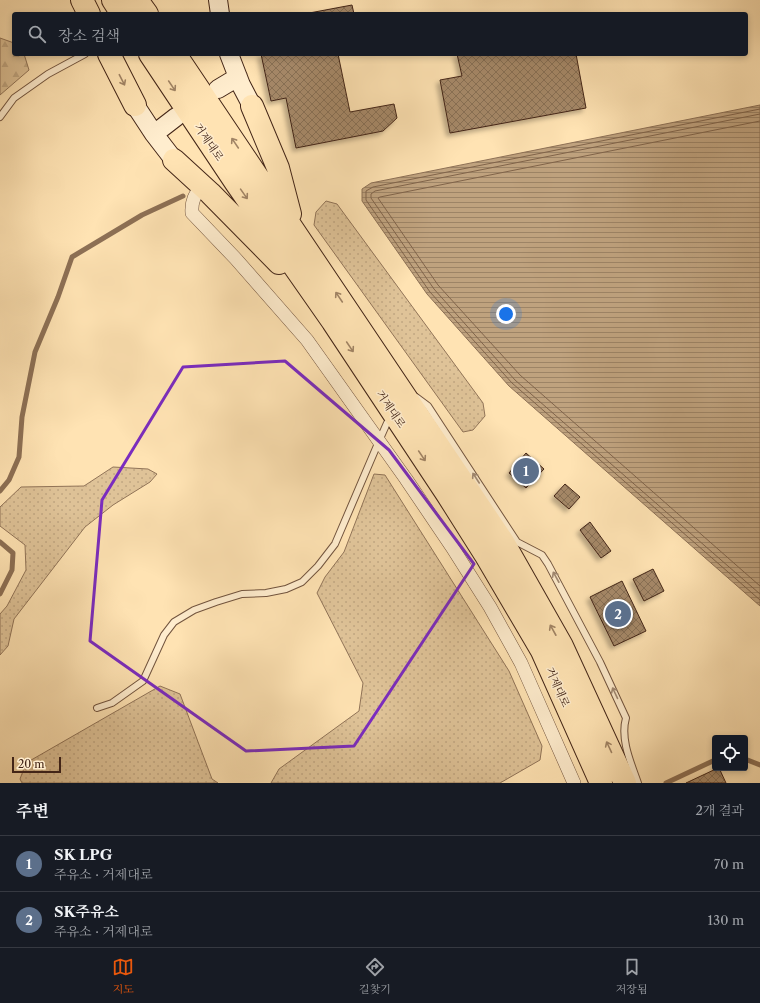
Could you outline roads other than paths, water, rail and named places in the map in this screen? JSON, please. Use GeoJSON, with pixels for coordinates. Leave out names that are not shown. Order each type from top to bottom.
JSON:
{"type":"FeatureCollection","features":[{"type":"Feature","properties":{"kind":"highway"},"geometry":{"type":"LineString","coordinates":[[82,0],[87,12]]}},
{"type":"Feature","properties":{"kind":"highway"},"geometry":{"type":"LineString","coordinates":[[113,0],[121,12]]}},
{"type":"Feature","properties":{"kind":"highway"},"geometry":{"type":"LineString","coordinates":[[137,0],[146,12]]}},
{"type":"Feature","properties":{"kind":"highway"},"geometry":{"type":"LineString","coordinates":[[110,56],[135,105]]}},
{"type":"Feature","properties":{"kind":"highway","name":"거제대로"},"geometry":{"type":"LineString","coordinates":[[151,56],[236,183],[333,322],[485,554],[542,651],[601,783]]}},
{"type":"Feature","properties":{"kind":"highway","name":"거제대로"},"geometry":{"type":"LineString","coordinates":[[176,56],[503,542],[562,646],[625,783]]}},
{"type":"Feature","properties":{"kind":"highway"},"geometry":{"type":"LineString","coordinates":[[252,106],[278,168],[293,229]]}},
{"type":"Feature","properties":{"kind":"highway"},"geometry":{"type":"LineString","coordinates":[[174,160],[202,185],[263,245],[333,322]]}},
{"type":"Feature","properties":{"kind":"street"},"geometry":{"type":"LineString","coordinates":[[218,0],[220,12]]}},
{"type":"Feature","properties":{"kind":"street"},"geometry":{"type":"LineString","coordinates":[[230,56],[252,106]]}},
{"type":"Feature","properties":{"kind":"street"},"geometry":{"type":"LineString","coordinates":[[218,89],[238,77]]}},
{"type":"Feature","properties":{"kind":"street"},"geometry":{"type":"LineString","coordinates":[[135,105],[154,134],[174,160]]}},
{"type":"Feature","properties":{"kind":"street"},"geometry":{"type":"LineString","coordinates":[[154,134],[176,117]]}},
{"type":"Feature","properties":{"kind":"street"},"geometry":{"type":"LineString","coordinates":[[202,185],[194,195],[191,205],[192,213],[307,340],[452,546],[501,626],[521,663],[574,783]]}},
{"type":"Feature","properties":{"kind":"lane"},"geometry":{"type":"LineString","coordinates":[[0,117],[14,98],[48,74],[81,56]]}},
{"type":"Feature","properties":{"kind":"lane"},"geometry":{"type":"LineString","coordinates":[[399,386],[428,406],[518,542],[542,555],[548,564],[600,662],[626,718],[624,725],[626,746],[638,783]]}},
{"type":"Feature","properties":{"kind":"lane"},"geometry":{"type":"LineString","coordinates":[[97,708],[112,703],[143,681],[164,635],[174,622],[194,610],[216,602],[242,594],[266,593],[286,589],[302,582],[318,566],[335,544],[387,423],[396,417]]}},
{"type":"Feature","properties":{"kind":"water"},"geometry":{"type":"Polygon","coordinates":[[[760,105],[760,606],[509,386],[427,294],[362,201],[362,189],[371,183],[760,105]]]}},
{"type":"Feature","properties":{"kind":"waterway"},"geometry":{"type":"LineString","coordinates":[[0,491],[9,480],[19,457],[22,417],[35,352],[58,297],[72,257],[142,215],[183,196]]}},
{"type":"Feature","properties":{"kind":"waterway"},"geometry":{"type":"LineString","coordinates":[[0,542],[13,553],[12,570],[0,594]]}},
{"type":"Feature","properties":{"kind":"waterway"},"geometry":{"type":"LineString","coordinates":[[748,760],[760,765]]}},
{"type":"Feature","properties":{"kind":"waterway"},"geometry":{"type":"LineString","coordinates":[[666,783],[712,761]]}},
{"type":"Feature","properties":{"kind":"place","name":"SK LPG"},"geometry":{"type":"Point","coordinates":[526,471]}},
{"type":"Feature","properties":{"kind":"place","name":"SK주유소"},"geometry":{"type":"Point","coordinates":[618,614]}}]}
